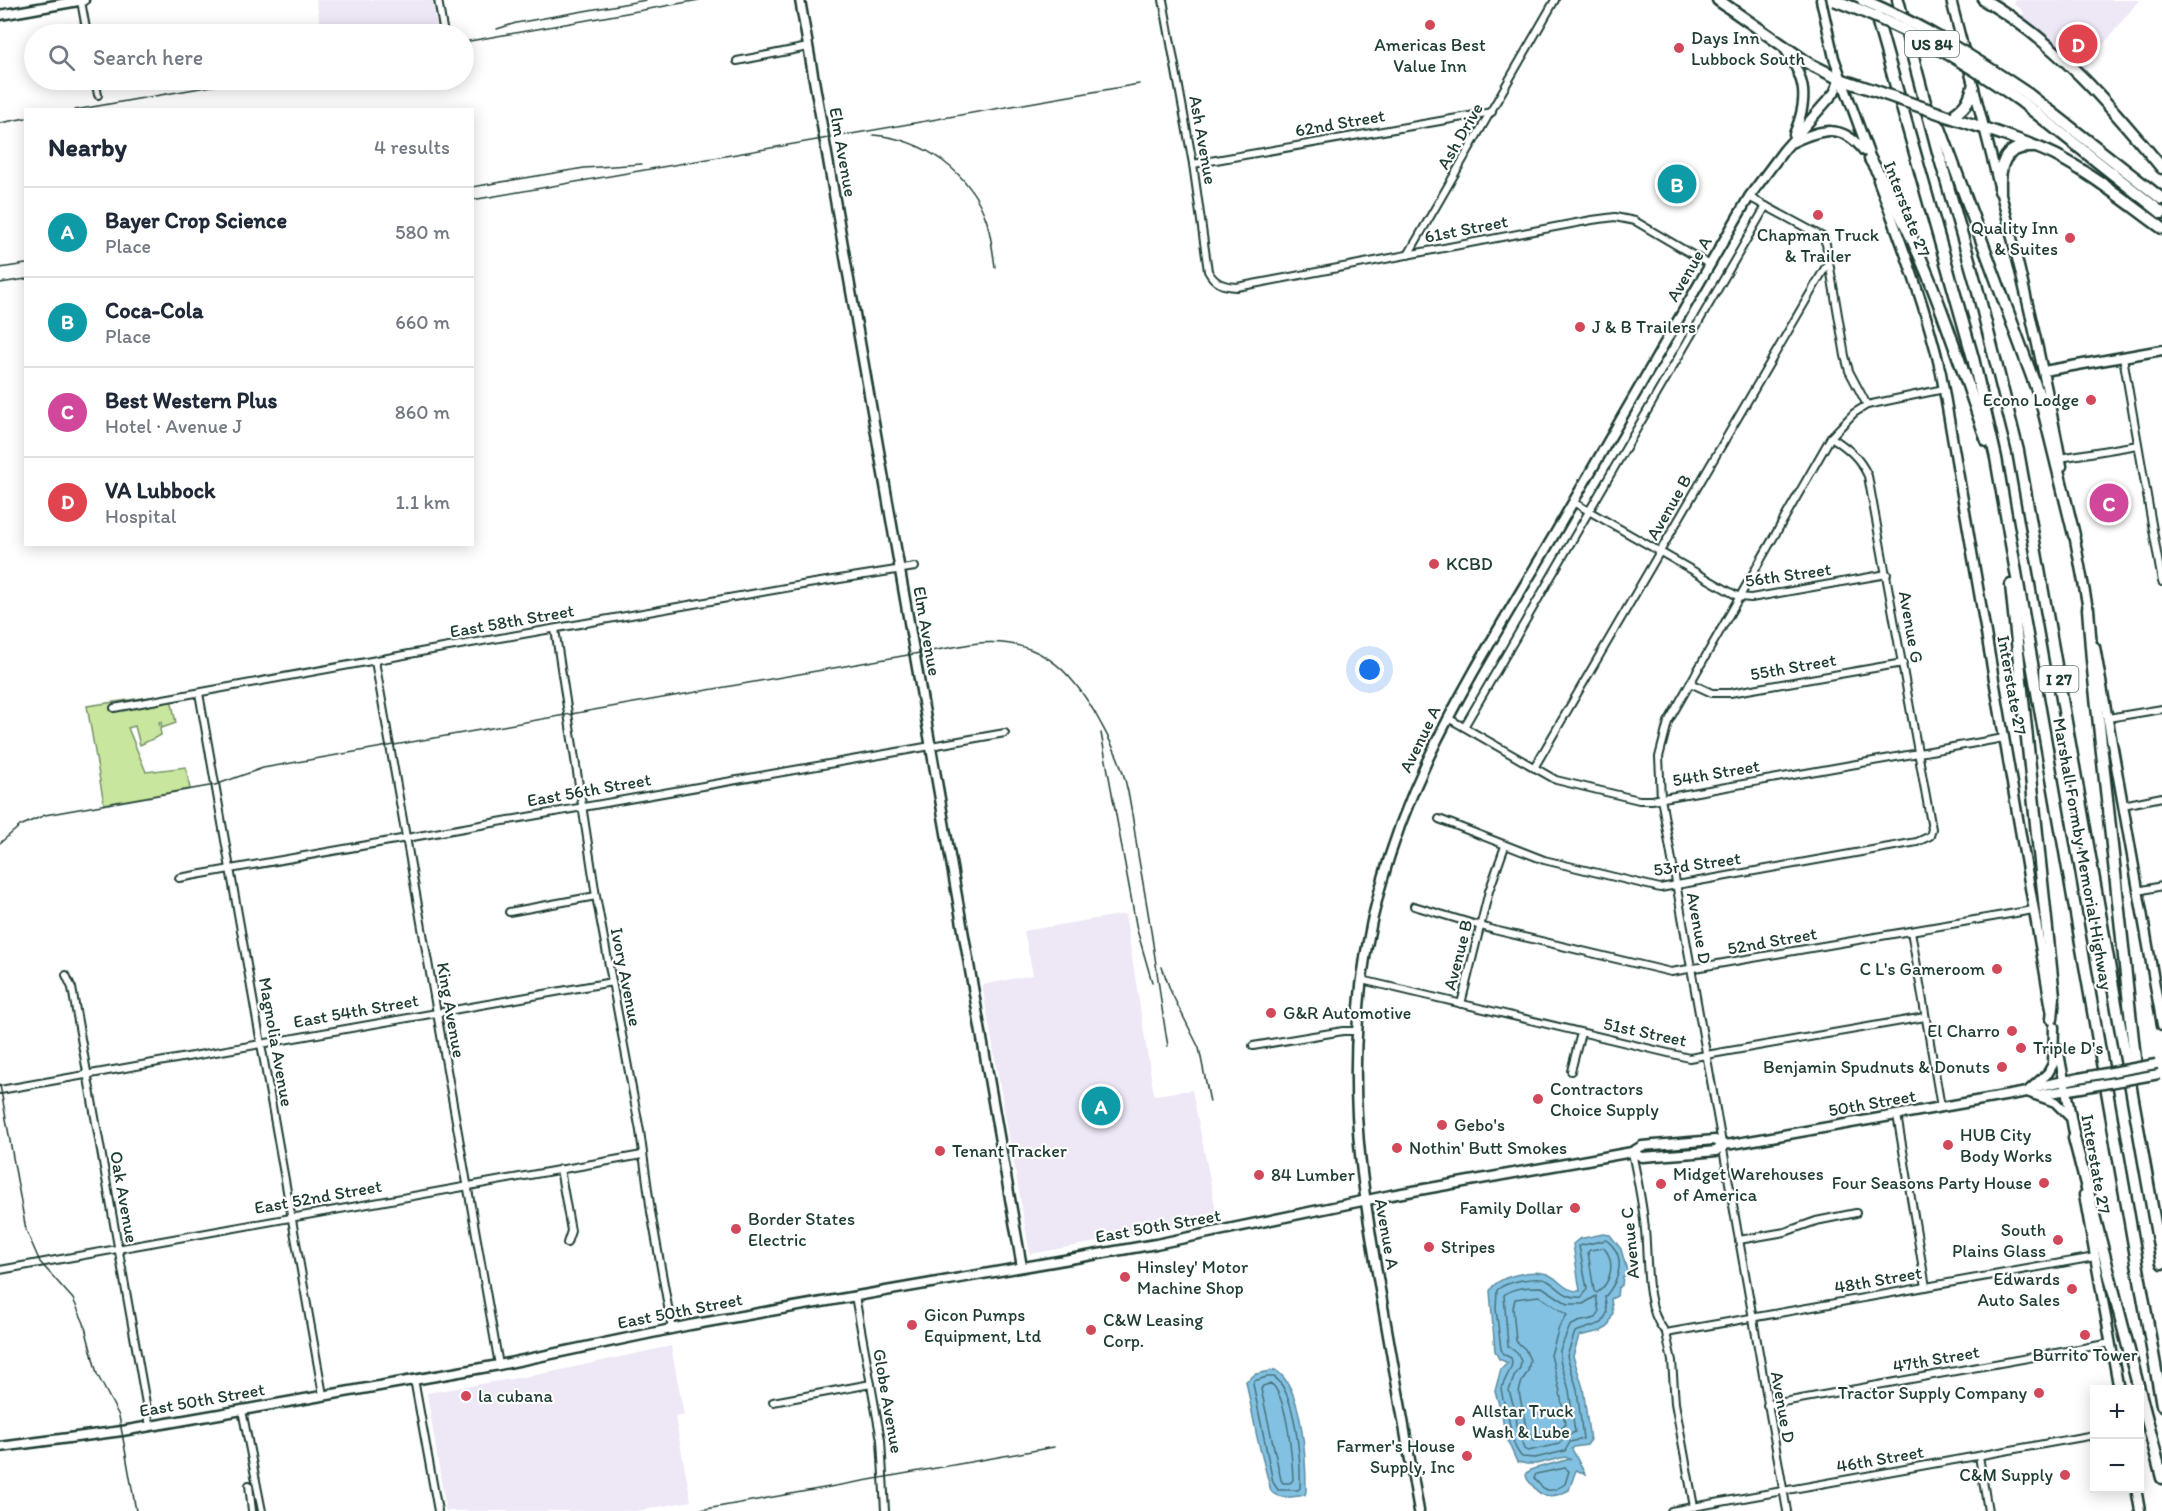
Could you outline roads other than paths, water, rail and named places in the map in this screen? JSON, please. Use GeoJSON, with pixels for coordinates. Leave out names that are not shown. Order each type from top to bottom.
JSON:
{"type":"FeatureCollection","features":[{"type":"Feature","properties":{"kind":"highway"},"geometry":{"type":"LineString","coordinates":[[1718,0],[1785,49],[1840,79],[2037,147],[2085,172],[2162,228]]}},
{"type":"Feature","properties":{"kind":"highway","name":"US 84"},"geometry":{"type":"LineString","coordinates":[[1834,0],[1883,20],[1938,47],[2025,98],[2162,213]]}},
{"type":"Feature","properties":{"kind":"highway","name":"US 84"},"geometry":{"type":"LineString","coordinates":[[1863,0],[1952,44],[2162,199]]}},
{"type":"Feature","properties":{"kind":"highway","name":"Marshall Formby Memorial Highway"},"geometry":{"type":"LineString","coordinates":[[1872,0],[1973,358],[2001,482],[2162,1405]]}},
{"type":"Feature","properties":{"kind":"highway","name":"Marshall Formby Memorial Highway"},"geometry":{"type":"LineString","coordinates":[[1898,0],[1976,284],[2018,451],[2162,1263]]}},
{"type":"Feature","properties":{"kind":"highway"},"geometry":{"type":"LineString","coordinates":[[1984,0],[2034,34],[2072,66],[2103,97],[2162,168]]}},
{"type":"Feature","properties":{"kind":"highway"},"geometry":{"type":"LineString","coordinates":[[1950,117],[1966,106],[1973,87]]}},
{"type":"Feature","properties":{"kind":"highway"},"geometry":{"type":"LineString","coordinates":[[1925,103],[1940,128],[2041,401],[2074,535]]}},
{"type":"Feature","properties":{"kind":"highway"},"geometry":{"type":"LineString","coordinates":[[2000,191],[2000,168],[2006,157],[2020,148],[2037,147]]}},
{"type":"Feature","properties":{"kind":"highway"},"geometry":{"type":"LineString","coordinates":[[1870,159],[1888,188],[1931,284],[2001,482]]}},
{"type":"Feature","properties":{"kind":"highway"},"geometry":{"type":"LineString","coordinates":[[2005,504],[2007,554],[2054,996],[2053,1023]]}},
{"type":"Feature","properties":{"kind":"highway"},"geometry":{"type":"LineString","coordinates":[[2088,609],[2145,1173]]}},
{"type":"Feature","properties":{"kind":"highway"},"geometry":{"type":"LineString","coordinates":[[2074,1138],[2162,1478]]}},
{"type":"Feature","properties":{"kind":"main road"},"geometry":{"type":"LineString","coordinates":[[0,15],[83,0]]}},
{"type":"Feature","properties":{"kind":"main road","name":"Elm Avenue"},"geometry":{"type":"LineString","coordinates":[[800,0],[1022,1267]]}},
{"type":"Feature","properties":{"kind":"main road","name":"Interstate 27"},"geometry":{"type":"LineString","coordinates":[[1821,0],[1840,79],[1924,308],[1944,389],[2033,910],[2118,1385]]}},
{"type":"Feature","properties":{"kind":"main road"},"geometry":{"type":"LineString","coordinates":[[1951,0],[2044,371],[2162,1023]]}},
{"type":"Feature","properties":{"kind":"main road"},"geometry":{"type":"LineString","coordinates":[[1785,49],[1797,66],[1804,92],[1801,116],[1790,143]]}},
{"type":"Feature","properties":{"kind":"main road","name":"Avenue A"},"geometry":{"type":"LineString","coordinates":[[1419,1511],[1365,1200],[1356,1113],[1357,1031],[1362,980],[1376,904],[1395,838],[1419,778],[1448,718],[1749,197],[1790,143],[1834,93],[1840,79]]}},
{"type":"Feature","properties":{"kind":"main road"},"geometry":{"type":"LineString","coordinates":[[1790,143],[1818,132],[1833,131],[1849,136],[1857,142],[1870,159]]}},
{"type":"Feature","properties":{"kind":"main road"},"geometry":{"type":"LineString","coordinates":[[2044,371],[2162,350]]}},
{"type":"Feature","properties":{"kind":"main road"},"geometry":{"type":"LineString","coordinates":[[2053,1023],[2053,1064],[2049,1073],[2031,1092],[2058,1104],[2071,1118]]}},
{"type":"Feature","properties":{"kind":"main road","name":"50th Street"},"geometry":{"type":"LineString","coordinates":[[1365,1200],[1632,1152],[1642,1146],[1714,1140],[1723,1145],[2031,1092],[2080,1083],[2159,1063]]}},
{"type":"Feature","properties":{"kind":"main road","name":"50th Street"},"geometry":{"type":"LineString","coordinates":[[2080,1083],[2160,1074]]}},
{"type":"Feature","properties":{"kind":"main road","name":"East 50th Street"},"geometry":{"type":"LineString","coordinates":[[0,1447],[150,1426],[499,1365],[672,1329],[1201,1235],[1365,1200]]}},
{"type":"Feature","properties":{"kind":"main road"},"geometry":{"type":"LineString","coordinates":[[2137,1493],[2140,1511]]}},
{"type":"Feature","properties":{"kind":"street"},"geometry":{"type":"LineString","coordinates":[[83,0],[86,24]]}},
{"type":"Feature","properties":{"kind":"street"},"geometry":{"type":"LineString","coordinates":[[438,0],[442,24]]}},
{"type":"Feature","properties":{"kind":"street","name":"Ash Avenue"},"geometry":{"type":"LineString","coordinates":[[1163,0],[1193,164],[1208,271],[1218,284]]}},
{"type":"Feature","properties":{"kind":"street","name":"Ash Drive"},"geometry":{"type":"LineString","coordinates":[[1408,255],[1555,0]]}},
{"type":"Feature","properties":{"kind":"street"},"geometry":{"type":"LineString","coordinates":[[737,61],[808,47]]}},
{"type":"Feature","properties":{"kind":"street"},"geometry":{"type":"LineString","coordinates":[[97,90],[98,95]]}},
{"type":"Feature","properties":{"kind":"street","name":"62nd Street"},"geometry":{"type":"LineString","coordinates":[[1193,164],[1492,112]]}},
{"type":"Feature","properties":{"kind":"street"},"geometry":{"type":"LineString","coordinates":[[1749,197],[1823,237],[1845,356],[1849,371],[1867,405],[1944,389]]}},
{"type":"Feature","properties":{"kind":"street","name":"Avenue A"},"geometry":{"type":"LineString","coordinates":[[1464,727],[1766,206]]}},
{"type":"Feature","properties":{"kind":"street","name":"61st Street"},"geometry":{"type":"LineString","coordinates":[[1218,284],[1237,287],[1615,217],[1635,221],[1710,266]]}},
{"type":"Feature","properties":{"kind":"street","name":"Avenue B"},"geometry":{"type":"LineString","coordinates":[[1534,768],[1829,261]]}},
{"type":"Feature","properties":{"kind":"street"},"geometry":{"type":"LineString","coordinates":[[2123,357],[2162,582]]}},
{"type":"Feature","properties":{"kind":"street","name":"Avenue D"},"geometry":{"type":"LineString","coordinates":[[1787,1511],[1676,885],[1661,798],[1658,766],[1660,744],[1668,722],[1831,437],[1854,413],[1867,405]]}},
{"type":"Feature","properties":{"kind":"street","name":"Avenue G"},"geometry":{"type":"LineString","coordinates":[[1831,437],[1853,452],[1868,476],[1919,753],[1932,829],[1930,836]]}},
{"type":"Feature","properties":{"kind":"street"},"geometry":{"type":"LineString","coordinates":[[2060,458],[2138,445]]}},
{"type":"Feature","properties":{"kind":"street","name":"56th Street"},"geometry":{"type":"LineString","coordinates":[[1573,502],[1739,597],[1751,598],[1887,574]]}},
{"type":"Feature","properties":{"kind":"street"},"geometry":{"type":"LineString","coordinates":[[2153,531],[2162,530]]}},
{"type":"Feature","properties":{"kind":"street","name":"East 58th Street"},"geometry":{"type":"LineString","coordinates":[[114,708],[915,567]]}},
{"type":"Feature","properties":{"kind":"street","name":"Ivory Avenue"},"geometry":{"type":"LineString","coordinates":[[555,629],[596,896],[640,1131],[642,1155],[672,1329]]}},
{"type":"Feature","properties":{"kind":"street","name":"King Avenue"},"geometry":{"type":"LineString","coordinates":[[375,662],[499,1365]]}},
{"type":"Feature","properties":{"kind":"street","name":"55th Street"},"geometry":{"type":"LineString","coordinates":[[1690,682],[1712,693],[1730,693],[1903,663]]}},
{"type":"Feature","properties":{"kind":"street","name":"Magnolia Avenue"},"geometry":{"type":"LineString","coordinates":[[199,693],[323,1395]]}},
{"type":"Feature","properties":{"kind":"street"},"geometry":{"type":"LineString","coordinates":[[2108,718],[2162,709]]}},
{"type":"Feature","properties":{"kind":"street","name":"54th Street"},"geometry":{"type":"LineString","coordinates":[[1448,718],[1534,768],[1570,785],[1639,800],[2004,738]]}},
{"type":"Feature","properties":{"kind":"street","name":"East 56th Street"},"geometry":{"type":"LineString","coordinates":[[179,878],[1005,733]]}},
{"type":"Feature","properties":{"kind":"street"},"geometry":{"type":"LineString","coordinates":[[2123,805],[2162,797]]}},
{"type":"Feature","properties":{"kind":"street","name":"53rd Street"},"geometry":{"type":"LineString","coordinates":[[1439,819],[1556,864],[1660,888],[1917,842],[1930,836]]}},
{"type":"Feature","properties":{"kind":"street","name":"Avenue B"},"geometry":{"type":"LineString","coordinates":[[1461,1004],[1490,886],[1505,846]]}},
{"type":"Feature","properties":{"kind":"street"},"geometry":{"type":"LineString","coordinates":[[2138,891],[2162,886]]}},
{"type":"Feature","properties":{"kind":"street"},"geometry":{"type":"LineString","coordinates":[[509,912],[596,896]]}},
{"type":"Feature","properties":{"kind":"street","name":"52nd Street"},"geometry":{"type":"LineString","coordinates":[[1414,906],[1480,926],[1671,972],[2033,910]]}},
{"type":"Feature","properties":{"kind":"street"},"geometry":{"type":"LineString","coordinates":[[1911,931],[1941,1107]]}},
{"type":"Feature","properties":{"kind":"street","name":"Oak Avenue"},"geometry":{"type":"LineString","coordinates":[[66,975],[72,988],[150,1426]]}},
{"type":"Feature","properties":{"kind":"street","name":"51st Street"},"geometry":{"type":"LineString","coordinates":[[1362,980],[1689,1058],[1925,1017]]}},
{"type":"Feature","properties":{"kind":"street","name":"East 54th Street"},"geometry":{"type":"LineString","coordinates":[[0,1090],[612,982]]}},
{"type":"Feature","properties":{"kind":"street"},"geometry":{"type":"LineString","coordinates":[[1253,1046],[1343,1031],[1357,1031]]}},
{"type":"Feature","properties":{"kind":"street"},"geometry":{"type":"LineString","coordinates":[[1571,1071],[1581,1033]]}},
{"type":"Feature","properties":{"kind":"street"},"geometry":{"type":"LineString","coordinates":[[1897,1115],[1926,1287]]}},
{"type":"Feature","properties":{"kind":"street","name":"Avenue C"},"geometry":{"type":"LineString","coordinates":[[1632,1152],[1645,1231],[1648,1281],[1657,1320],[1664,1331],[1672,1361],[1675,1403],[1694,1507]]}},
{"type":"Feature","properties":{"kind":"street","name":"East 52nd Street"},"geometry":{"type":"LineString","coordinates":[[0,1269],[642,1155]]}},
{"type":"Feature","properties":{"kind":"street"},"geometry":{"type":"LineString","coordinates":[[560,1169],[571,1231],[567,1244]]}},
{"type":"Feature","properties":{"kind":"street"},"geometry":{"type":"LineString","coordinates":[[1739,1240],[1785,1232],[1816,1221],[1856,1213]]}},
{"type":"Feature","properties":{"kind":"street","name":"48th Street"},"geometry":{"type":"LineString","coordinates":[[1664,1331],[2095,1257]]}},
{"type":"Feature","properties":{"kind":"street","name":"Globe Avenue"},"geometry":{"type":"LineString","coordinates":[[855,1296],[883,1459],[885,1511]]}},
{"type":"Feature","properties":{"kind":"street","name":"47th Street"},"geometry":{"type":"LineString","coordinates":[[1767,1405],[2111,1343]]}},
{"type":"Feature","properties":{"kind":"street"},"geometry":{"type":"LineString","coordinates":[[414,1379],[438,1511]]}},
{"type":"Feature","properties":{"kind":"street"},"geometry":{"type":"LineString","coordinates":[[773,1402],[871,1384]]}},
{"type":"Feature","properties":{"kind":"street"},"geometry":{"type":"LineString","coordinates":[[242,1410],[262,1511]]}},
{"type":"Feature","properties":{"kind":"street","name":"46th Street"},"geometry":{"type":"LineString","coordinates":[[1671,1511],[2090,1436]]}},
{"type":"Feature","properties":{"kind":"street"},"geometry":{"type":"LineString","coordinates":[[1978,1456],[1988,1511]]}},
{"type":"Feature","properties":{"kind":"street"},"geometry":{"type":"LineString","coordinates":[[249,1485],[252,1511]]}},
{"type":"Feature","properties":{"kind":"water"},"geometry":{"type":"Polygon","coordinates":[[[1603,1234],[1610,1235],[1621,1249],[1627,1271],[1622,1285],[1618,1288],[1617,1296],[1611,1299],[1613,1313],[1608,1327],[1579,1336],[1573,1356],[1583,1388],[1590,1441],[1587,1445],[1572,1449],[1585,1474],[1576,1470],[1569,1490],[1554,1496],[1545,1495],[1541,1494],[1527,1479],[1526,1473],[1570,1459],[1565,1457],[1536,1464],[1517,1462],[1505,1435],[1495,1391],[1501,1369],[1508,1363],[1499,1359],[1495,1351],[1490,1291],[1499,1281],[1533,1272],[1547,1274],[1566,1287],[1580,1291],[1573,1244],[1579,1239],[1603,1234]]]}},
{"type":"Feature","properties":{"kind":"water"},"geometry":{"type":"Polygon","coordinates":[[[1275,1370],[1292,1391],[1297,1407],[1304,1443],[1305,1495],[1282,1497],[1271,1491],[1257,1437],[1246,1381],[1256,1374],[1275,1370]]]}},
{"type":"Feature","properties":{"kind":"railway"},"geometry":{"type":"LineString","coordinates":[[497,29],[516,23],[646,0]]}},
{"type":"Feature","properties":{"kind":"railway"},"geometry":{"type":"LineString","coordinates":[[474,40],[699,0]]}},
{"type":"Feature","properties":{"kind":"railway"},"geometry":{"type":"LineString","coordinates":[[474,200],[1139,84]]}},
{"type":"Feature","properties":{"kind":"railway"},"geometry":{"type":"LineString","coordinates":[[86,108],[189,90]]}},
{"type":"Feature","properties":{"kind":"railway"},"geometry":{"type":"LineString","coordinates":[[0,123],[24,118]]}},
{"type":"Feature","properties":{"kind":"railway"},"geometry":{"type":"LineString","coordinates":[[873,135],[910,143],[927,151],[943,161],[970,188],[987,222],[995,267]]}},
{"type":"Feature","properties":{"kind":"railway"},"geometry":{"type":"LineString","coordinates":[[474,187],[584,168],[642,164]]}},
{"type":"Feature","properties":{"kind":"railway"},"geometry":{"type":"LineString","coordinates":[[0,268],[24,264]]}},
{"type":"Feature","properties":{"kind":"railway"},"geometry":{"type":"LineString","coordinates":[[0,283],[24,279]]}},
{"type":"Feature","properties":{"kind":"railway"},"geometry":{"type":"LineString","coordinates":[[0,843],[20,826],[45,815],[215,785],[263,768],[971,644],[1015,645],[1033,650],[1064,671],[1089,703],[1119,761],[1130,804],[1168,1046]]}},
{"type":"Feature","properties":{"kind":"railway"},"geometry":{"type":"LineString","coordinates":[[1101,733],[1137,930],[1152,982]]}},
{"type":"Feature","properties":{"kind":"railway"},"geometry":{"type":"LineString","coordinates":[[1162,967],[1171,992],[1199,1048],[1210,1102]]}},
{"type":"Feature","properties":{"kind":"railway"},"geometry":{"type":"LineString","coordinates":[[0,1085],[26,1230],[40,1262],[73,1299],[84,1323],[97,1374],[119,1416],[136,1511]]}},
{"type":"Feature","properties":{"kind":"railway"},"geometry":{"type":"LineString","coordinates":[[695,1511],[1054,1447]]}},
{"type":"Feature","properties":{"kind":"place","name":"Americas Best Value Inn"},"geometry":{"type":"Point","coordinates":[1430,25]}},
{"type":"Feature","properties":{"kind":"place","name":"VA Lubbock"},"geometry":{"type":"Point","coordinates":[2078,44]}},
{"type":"Feature","properties":{"kind":"place","name":"Days Inn Lubbock South"},"geometry":{"type":"Point","coordinates":[1679,48]}},
{"type":"Feature","properties":{"kind":"place","name":"Coca-Cola"},"geometry":{"type":"Point","coordinates":[1677,184]}},
{"type":"Feature","properties":{"kind":"place","name":"Chapman Truck & Trailer"},"geometry":{"type":"Point","coordinates":[1818,215]}},
{"type":"Feature","properties":{"kind":"place","name":"Quality Inn & Suites"},"geometry":{"type":"Point","coordinates":[2070,238]}},
{"type":"Feature","properties":{"kind":"place","name":"J & B Trailers"},"geometry":{"type":"Point","coordinates":[1580,327]}},
{"type":"Feature","properties":{"kind":"place","name":"Econo Lodge"},"geometry":{"type":"Point","coordinates":[2091,400]}},
{"type":"Feature","properties":{"kind":"place","name":"Best Western Plus"},"geometry":{"type":"Point","coordinates":[2109,503]}},
{"type":"Feature","properties":{"kind":"place","name":"KCBD"},"geometry":{"type":"Point","coordinates":[1434,564]}},
{"type":"Feature","properties":{"kind":"place","name":"C L's Gameroom"},"geometry":{"type":"Point","coordinates":[1997,969]}},
{"type":"Feature","properties":{"kind":"place","name":"G&R Automotive"},"geometry":{"type":"Point","coordinates":[1271,1013]}},
{"type":"Feature","properties":{"kind":"place","name":"El Charro"},"geometry":{"type":"Point","coordinates":[2012,1031]}},
{"type":"Feature","properties":{"kind":"place","name":"Triple D's"},"geometry":{"type":"Point","coordinates":[2021,1048]}},
{"type":"Feature","properties":{"kind":"place","name":"Benjamin Spudnuts & Donuts"},"geometry":{"type":"Point","coordinates":[2002,1067]}},
{"type":"Feature","properties":{"kind":"place","name":"Contractors Choice Supply"},"geometry":{"type":"Point","coordinates":[1538,1099]}},
{"type":"Feature","properties":{"kind":"place","name":"Bayer Crop Science"},"geometry":{"type":"Point","coordinates":[1101,1106]}},
{"type":"Feature","properties":{"kind":"place","name":"Gebo's"},"geometry":{"type":"Point","coordinates":[1442,1125]}},
{"type":"Feature","properties":{"kind":"place","name":"HUB City Body Works"},"geometry":{"type":"Point","coordinates":[1948,1145]}},
{"type":"Feature","properties":{"kind":"place","name":"Nothin' Butt Smokes"},"geometry":{"type":"Point","coordinates":[1397,1148]}},
{"type":"Feature","properties":{"kind":"place","name":"Tenant Tracker"},"geometry":{"type":"Point","coordinates":[940,1151]}},
{"type":"Feature","properties":{"kind":"place","name":"84 Lumber"},"geometry":{"type":"Point","coordinates":[1259,1175]}},
{"type":"Feature","properties":{"kind":"place","name":"Four Seasons Party House"},"geometry":{"type":"Point","coordinates":[2044,1183]}},
{"type":"Feature","properties":{"kind":"place","name":"Midget Warehouses of America"},"geometry":{"type":"Point","coordinates":[1661,1184]}},
{"type":"Feature","properties":{"kind":"place","name":"Family Dollar"},"geometry":{"type":"Point","coordinates":[1575,1208]}},
{"type":"Feature","properties":{"kind":"place","name":"Border States Electric"},"geometry":{"type":"Point","coordinates":[736,1229]}},
{"type":"Feature","properties":{"kind":"place","name":"South Plains Glass"},"geometry":{"type":"Point","coordinates":[2058,1240]}},
{"type":"Feature","properties":{"kind":"place","name":"Stripes"},"geometry":{"type":"Point","coordinates":[1429,1247]}},
{"type":"Feature","properties":{"kind":"place","name":"Hinsley' Motor Machine Shop"},"geometry":{"type":"Point","coordinates":[1125,1277]}},
{"type":"Feature","properties":{"kind":"place","name":"Edwards Auto Sales"},"geometry":{"type":"Point","coordinates":[2072,1289]}},
{"type":"Feature","properties":{"kind":"place","name":"Gicon Pumps Equipment, Ltd"},"geometry":{"type":"Point","coordinates":[912,1325]}},
{"type":"Feature","properties":{"kind":"place","name":"C&W Leasing Corp."},"geometry":{"type":"Point","coordinates":[1091,1330]}},
{"type":"Feature","properties":{"kind":"place","name":"Burrito Tower"},"geometry":{"type":"Point","coordinates":[2085,1335]}},
{"type":"Feature","properties":{"kind":"place","name":"Tractor Supply Company"},"geometry":{"type":"Point","coordinates":[2039,1393]}},
{"type":"Feature","properties":{"kind":"place","name":"la cubana"},"geometry":{"type":"Point","coordinates":[466,1396]}},
{"type":"Feature","properties":{"kind":"place","name":"Allstar Truck Wash & Lube"},"geometry":{"type":"Point","coordinates":[1460,1421]}},
{"type":"Feature","properties":{"kind":"place","name":"Farmer's House Supply, Inc"},"geometry":{"type":"Point","coordinates":[1467,1456]}},
{"type":"Feature","properties":{"kind":"place","name":"C&M Supply"},"geometry":{"type":"Point","coordinates":[2065,1475]}}]}
